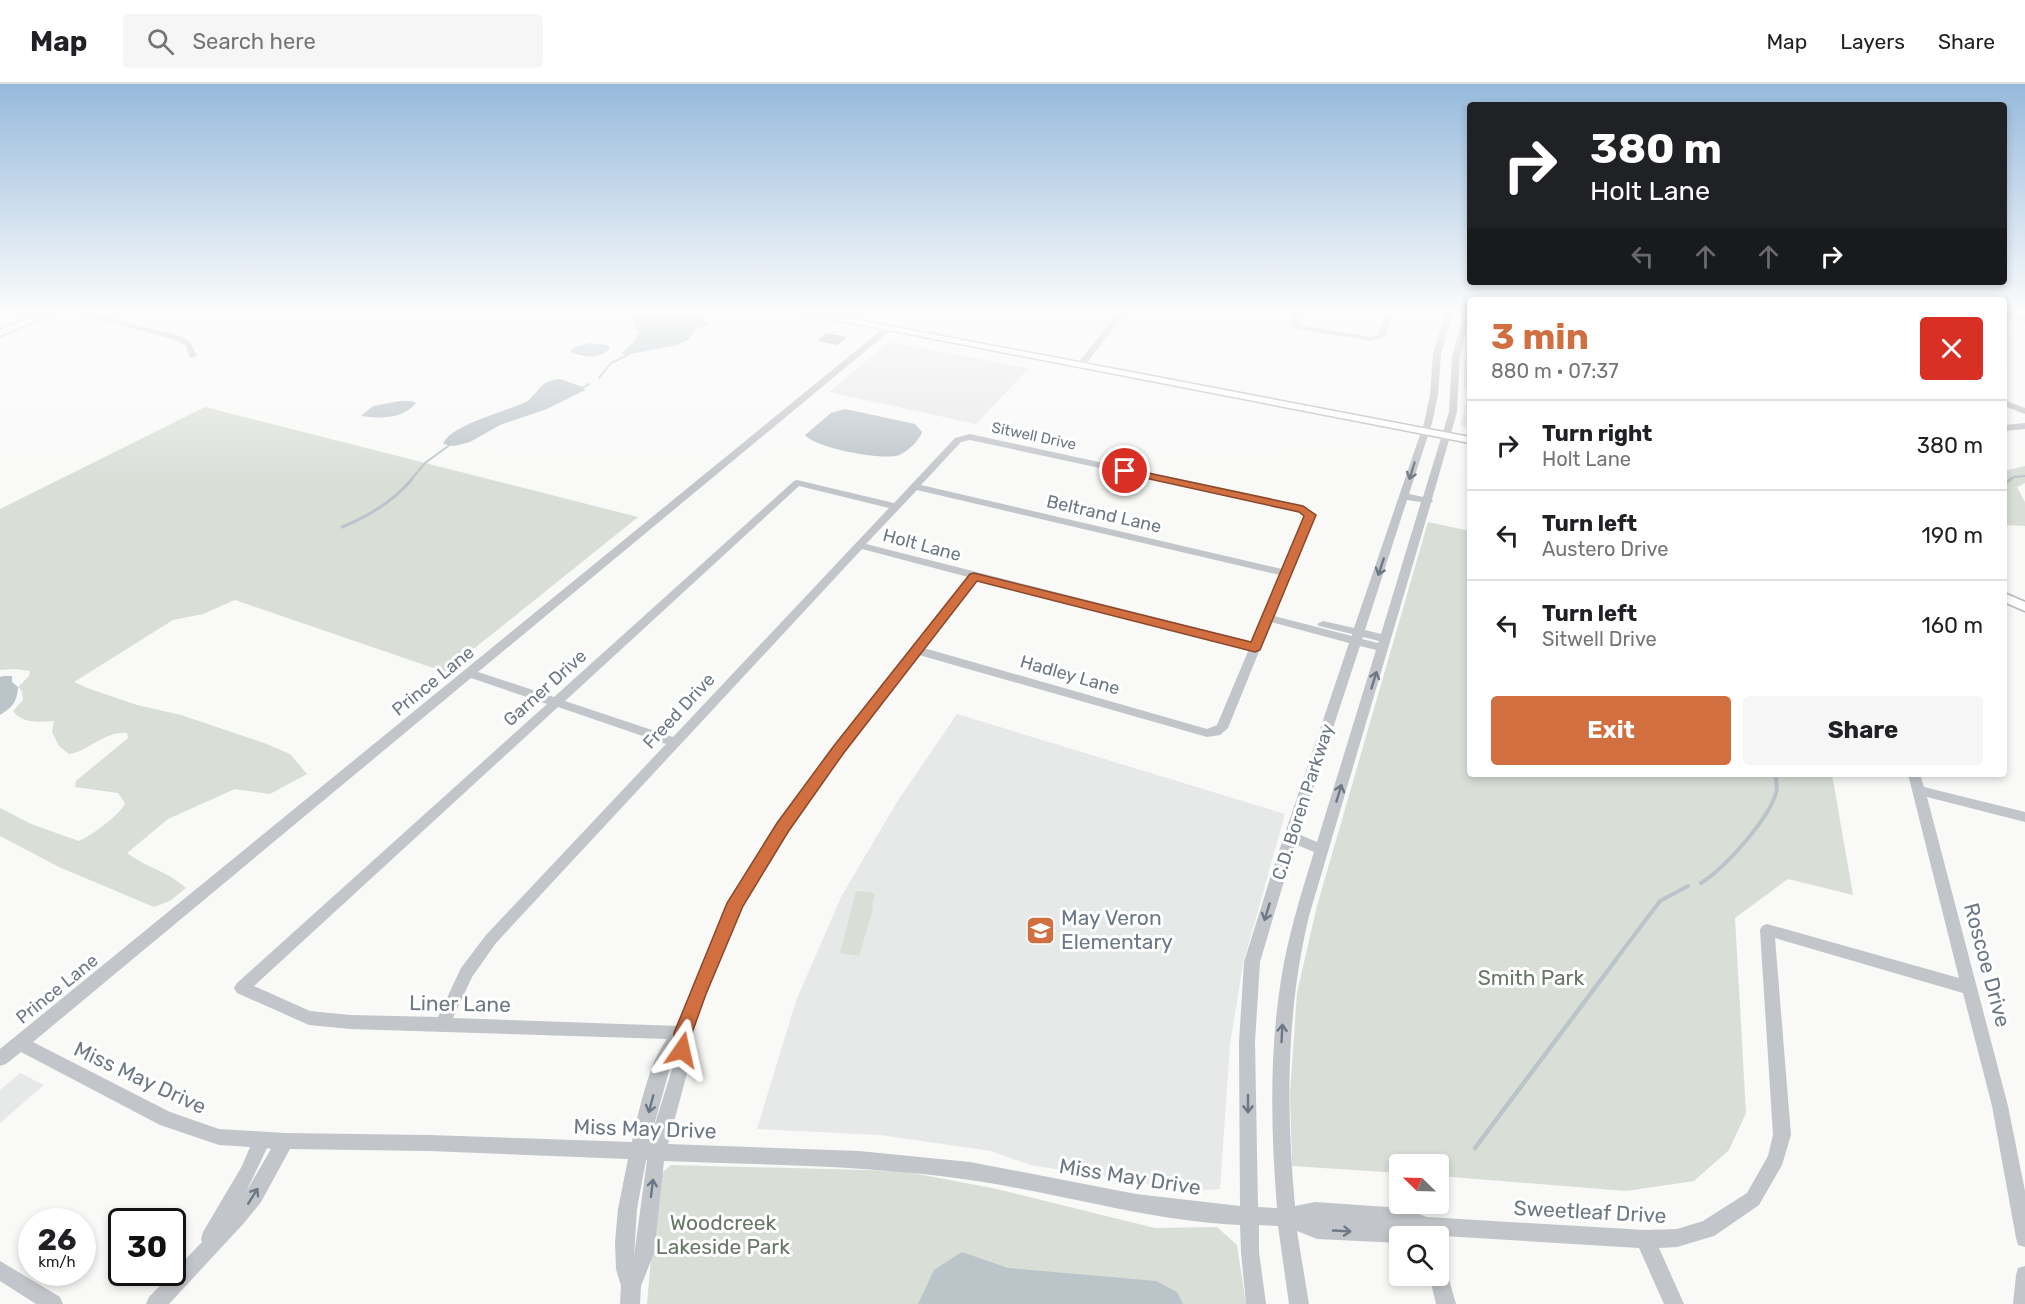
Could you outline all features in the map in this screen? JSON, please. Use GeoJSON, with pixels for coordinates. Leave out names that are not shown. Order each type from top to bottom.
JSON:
{"type":"FeatureCollection","features":[{"type":"Feature","properties":{"kind":"main road"},"geometry":{"type":"LineString","coordinates":[[1101,370],[1467,439]]}},
{"type":"Feature","properties":{"kind":"main road"},"geometry":{"type":"LineString","coordinates":[[2007,598],[2025,606]]}},
{"type":"Feature","properties":{"kind":"street","name":"Prince Lane"},"geometry":{"type":"LineString","coordinates":[[0,1059],[839,370]]}},
{"type":"Feature","properties":{"kind":"street","name":"C.D. Boren Parkway"},"geometry":{"type":"LineString","coordinates":[[1256,1304],[1250,1252],[1249,1216],[1247,1042],[1252,962],[1425,431],[1434,395],[1436,370]]}},
{"type":"Feature","properties":{"kind":"street","name":"C.D. Boren Parkway"},"geometry":{"type":"LineString","coordinates":[[1299,1304],[1288,1250],[1279,1103],[1283,1010],[1294,943],[1447,435],[1453,412],[1455,370]]}},
{"type":"Feature","properties":{"kind":"street"},"geometry":{"type":"LineString","coordinates":[[2007,404],[2025,411]]}},
{"type":"Feature","properties":{"kind":"street"},"geometry":{"type":"LineString","coordinates":[[2007,428],[2025,426]]}},
{"type":"Feature","properties":{"kind":"street","name":"Freed Drive"},"geometry":{"type":"LineString","coordinates":[[442,1025],[466,973],[491,939],[858,545],[963,437]]}},
{"type":"Feature","properties":{"kind":"street","name":"Sitwell Drive"},"geometry":{"type":"LineString","coordinates":[[963,437],[1308,512],[1310,515],[1286,573]]}},
{"type":"Feature","properties":{"kind":"street","name":"Garner Drive"},"geometry":{"type":"LineString","coordinates":[[242,988],[797,483],[895,506]]}},
{"type":"Feature","properties":{"kind":"street","name":"Beltrand Lane"},"geometry":{"type":"LineString","coordinates":[[914,486],[1286,573]]}},
{"type":"Feature","properties":{"kind":"street"},"geometry":{"type":"LineString","coordinates":[[1404,496],[1428,501]]}},
{"type":"Feature","properties":{"kind":"street","name":"Holt Lane"},"geometry":{"type":"LineString","coordinates":[[858,545],[1255,647]]}},
{"type":"Feature","properties":{"kind":"street"},"geometry":{"type":"LineString","coordinates":[[1255,647],[1286,573]]}},
{"type":"Feature","properties":{"kind":"street"},"geometry":{"type":"LineString","coordinates":[[631,1295],[626,1279],[624,1252],[629,1198],[639,1151],[667,1052],[683,1033],[735,903],[783,827],[974,576]]}},
{"type":"Feature","properties":{"kind":"street"},"geometry":{"type":"LineString","coordinates":[[1269,615],[1384,644]]}},
{"type":"Feature","properties":{"kind":"street","name":"Hadley Lane"},"geometry":{"type":"LineString","coordinates":[[916,650],[1207,733],[1222,728],[1255,647]]}},
{"type":"Feature","properties":{"kind":"street"},"geometry":{"type":"LineString","coordinates":[[471,674],[675,742]]}},
{"type":"Feature","properties":{"kind":"street"},"geometry":{"type":"LineString","coordinates":[[1916,782],[2025,817]]}},
{"type":"Feature","properties":{"kind":"street","name":"Roscoe Drive"},"geometry":{"type":"LineString","coordinates":[[1916,782],[2000,1106],[2025,1239]]}},
{"type":"Feature","properties":{"kind":"street"},"geometry":{"type":"LineString","coordinates":[[1291,837],[1322,849]]}},
{"type":"Feature","properties":{"kind":"street","name":"Sweetleaf Drive"},"geometry":{"type":"LineString","coordinates":[[1449,1232],[1645,1239],[1677,1238],[1707,1229],[1753,1198],[1776,1160],[1782,1135],[1767,930],[1969,988]]}},
{"type":"Feature","properties":{"kind":"street","name":"Liner Lane"},"geometry":{"type":"LineString","coordinates":[[242,988],[309,1018],[350,1022],[683,1033]]}},
{"type":"Feature","properties":{"kind":"street"},"geometry":{"type":"LineString","coordinates":[[631,1295],[645,1253],[657,1152],[681,1066],[683,1033]]}},
{"type":"Feature","properties":{"kind":"street","name":"Miss May Drive"},"geometry":{"type":"LineString","coordinates":[[19,1043],[166,1119],[189,1129],[219,1137],[859,1160],[970,1171],[1136,1203],[1249,1216],[1286,1217]]}},
{"type":"Feature","properties":{"kind":"street"},"geometry":{"type":"LineString","coordinates":[[201,1256],[248,1172],[262,1140]]}},
{"type":"Feature","properties":{"kind":"street"},"geometry":{"type":"LineString","coordinates":[[156,1304],[255,1196],[285,1141]]}},
{"type":"Feature","properties":{"kind":"street","name":"Sweetleaf Drive"},"geometry":{"type":"LineString","coordinates":[[1286,1217],[1317,1230],[1389,1233]]}},
{"type":"Feature","properties":{"kind":"street"},"geometry":{"type":"LineString","coordinates":[[1645,1239],[1674,1304]]}},
{"type":"Feature","properties":{"kind":"street"},"geometry":{"type":"LineString","coordinates":[[0,1270],[53,1304]]}},
{"type":"Feature","properties":{"kind":"street"},"geometry":{"type":"LineString","coordinates":[[2023,1304],[2025,1275]]}},
{"type":"Feature","properties":{"kind":"street"},"geometry":{"type":"LineString","coordinates":[[1442,1286],[1446,1304]]}},
{"type":"Feature","properties":{"kind":"shaded area"},"geometry":{"type":"Polygon","coordinates":[[[855,370],[1027,370],[976,424],[829,392],[855,370]]]}},
{"type":"Feature","properties":{"kind":"shaded area"},"geometry":{"type":"Polygon","coordinates":[[[1464,370],[1467,370],[1467,391],[1464,387],[1464,370]]]}},
{"type":"Feature","properties":{"kind":"shaded area"},"geometry":{"type":"Polygon","coordinates":[[[560,379],[583,387],[585,390],[547,409],[500,425],[470,442],[454,446],[443,444],[456,431],[480,419],[526,402],[543,385],[560,379]]]}},
{"type":"Feature","properties":{"kind":"shaded area"},"geometry":{"type":"Polygon","coordinates":[[[1467,400],[1467,428],[1460,425],[1467,400]]]}},
{"type":"Feature","properties":{"kind":"shaded area"},"geometry":{"type":"Polygon","coordinates":[[[400,401],[416,403],[405,412],[391,417],[361,416],[373,406],[400,401]]]}},
{"type":"Feature","properties":{"kind":"shaded area"},"geometry":{"type":"Polygon","coordinates":[[[845,409],[915,424],[922,432],[909,448],[899,455],[891,456],[865,455],[835,449],[811,440],[805,435],[831,413],[845,409]]]}},
{"type":"Feature","properties":{"kind":"shaded area"},"geometry":{"type":"Polygon","coordinates":[[[12,676],[12,682],[18,687],[14,704],[0,715],[0,677],[12,676]]]}},
{"type":"Feature","properties":{"kind":"shaded area","name":"May Veron Elementary"},"geometry":{"type":"Polygon","coordinates":[[[957,714],[1285,814],[1243,964],[1230,1045],[1220,1189],[1192,1191],[1030,1165],[991,1151],[880,1135],[757,1129],[796,1001],[842,895],[897,802],[957,714]]]}},
{"type":"Feature","properties":{"kind":"shaded area"},"geometry":{"type":"Polygon","coordinates":[[[20,1073],[44,1085],[0,1123],[0,1090],[20,1073]]]}},
{"type":"Feature","properties":{"kind":"shaded area"},"geometry":{"type":"Polygon","coordinates":[[[962,1252],[1008,1268],[1156,1281],[1177,1292],[1183,1304],[918,1304],[934,1270],[962,1252]]]}},
{"type":"Feature","properties":{"kind":"green space"},"geometry":{"type":"Polygon","coordinates":[[[205,407],[638,517],[445,672],[235,600],[203,614],[173,620],[74,682],[137,705],[181,715],[264,743],[290,754],[307,774],[270,794],[235,789],[168,819],[127,853],[186,888],[170,901],[154,907],[59,867],[0,836],[0,808],[31,824],[79,841],[105,824],[118,813],[125,803],[118,793],[75,787],[76,781],[128,738],[127,733],[111,735],[69,754],[59,746],[52,732],[54,721],[26,720],[13,711],[23,700],[22,691],[18,687],[29,676],[30,671],[0,670],[0,509],[205,407]]]}},
{"type":"Feature","properties":{"kind":"green space"},"geometry":{"type":"Polygon","coordinates":[[[2025,466],[2025,483],[2017,487],[2025,502],[2025,526],[2007,525],[2007,470],[2025,466]]]}},
{"type":"Feature","properties":{"kind":"green space","name":"Smith Park"},"geometry":{"type":"Polygon","coordinates":[[[1428,522],[1467,530],[1467,777],[1833,777],[1853,895],[1788,879],[1735,918],[1746,1113],[1729,1150],[1694,1181],[1626,1191],[1449,1177],[1449,1154],[1389,1154],[1389,1172],[1292,1166],[1290,1094],[1297,993],[1317,906],[1428,522]]]}},
{"type":"Feature","properties":{"kind":"green space"},"geometry":{"type":"Polygon","coordinates":[[[856,891],[871,892],[875,895],[859,956],[840,953],[856,891]]]}},
{"type":"Feature","properties":{"kind":"green space","name":"Woodcreek Lakeside Park"},"geometry":{"type":"Polygon","coordinates":[[[671,1165],[902,1171],[997,1189],[1155,1228],[1217,1227],[1237,1245],[1246,1304],[647,1304],[658,1176],[671,1165]]]}},
{"type":"Feature","properties":{"kind":"waterway"},"geometry":{"type":"LineString","coordinates":[[599,378],[605,370]]}},
{"type":"Feature","properties":{"kind":"waterway"},"geometry":{"type":"LineString","coordinates":[[581,389],[589,384]]}},
{"type":"Feature","properties":{"kind":"waterway"},"geometry":{"type":"LineString","coordinates":[[410,481],[425,463],[451,444]]}},
{"type":"Feature","properties":{"kind":"waterway"},"geometry":{"type":"LineString","coordinates":[[2011,479],[2025,476]]}},
{"type":"Feature","properties":{"kind":"waterway"},"geometry":{"type":"LineString","coordinates":[[342,527],[380,508],[412,479]]}},
{"type":"Feature","properties":{"kind":"waterway"},"geometry":{"type":"LineString","coordinates":[[2007,482],[2011,479]]}},
{"type":"Feature","properties":{"kind":"waterway"},"geometry":{"type":"LineString","coordinates":[[1701,883],[1722,866],[1755,829],[1776,793],[1776,777]]}},
{"type":"Feature","properties":{"kind":"waterway"},"geometry":{"type":"LineString","coordinates":[[1614,962],[1660,901],[1688,886]]}},
{"type":"Feature","properties":{"kind":"waterway"},"geometry":{"type":"LineString","coordinates":[[1475,1148],[1615,961]]}},
{"type":"Feature","properties":{"kind":"place","name":"May Veron Elementary"},"geometry":{"type":"Point","coordinates":[1040,930]}},
{"type":"Feature","properties":{"kind":"route"},"geometry":{"type":"LineString","coordinates":[[682,1050],[683,1033],[697,994],[735,903],[783,827],[838,750],[974,576],[1255,647],[1310,515],[1308,512],[1303,509],[1125,471]]}}]}
